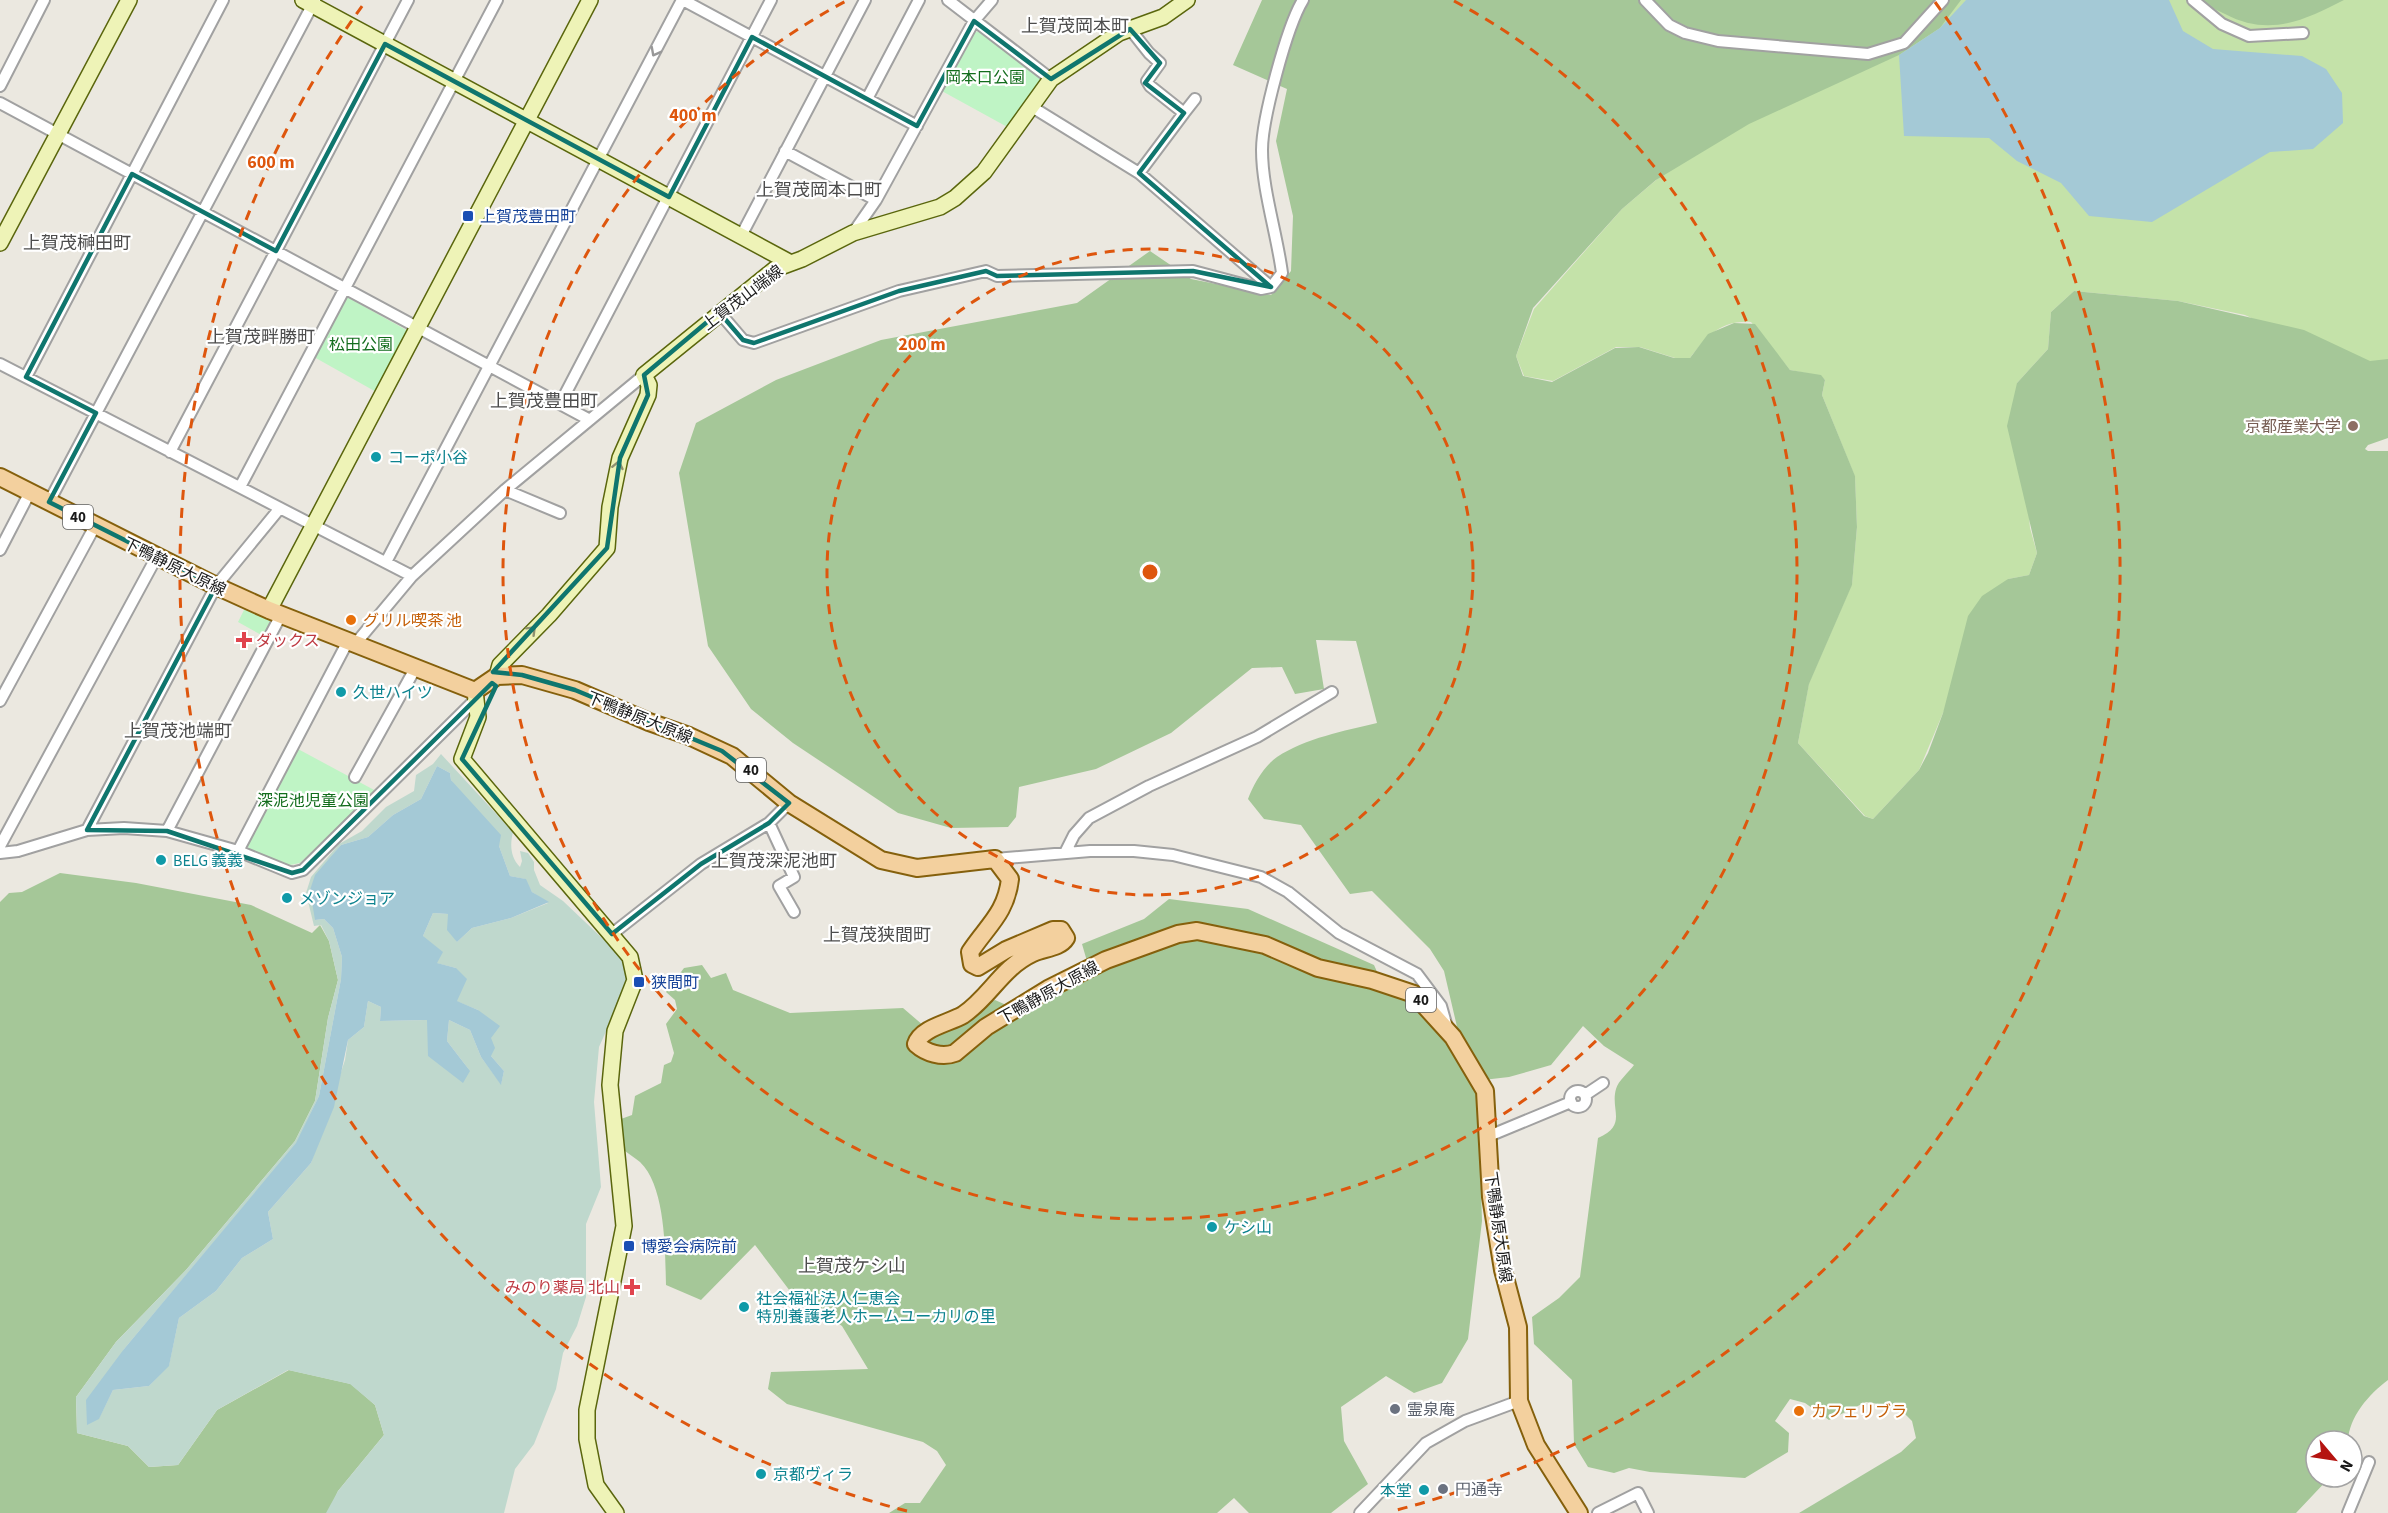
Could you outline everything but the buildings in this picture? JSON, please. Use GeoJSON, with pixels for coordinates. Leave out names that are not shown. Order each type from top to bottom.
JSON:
{"type":"FeatureCollection","features":[{"type":"Feature","properties":{"kind":"main road","name":"下鴨静原大原線"},"geometry":{"type":"LineString","coordinates":[[0,477],[156,558],[216,586],[275,612],[416,667],[476,694]]}},
{"type":"Feature","properties":{"kind":"main road","name":"下鴨静原大原線"},"geometry":{"type":"LineString","coordinates":[[496,676],[522,675],[575,690],[732,756],[789,803],[881,860],[917,868],[995,859],[1010,879],[1009,890],[996,920],[970,952],[972,964],[978,967],[1006,950],[1053,930],[1061,930],[1066,938],[1057,945],[1018,960],[1003,972],[969,1010],[925,1034],[916,1044],[926,1052],[950,1055],[955,1053],[966,1047],[986,1027],[1048,988],[1106,960],[1178,934],[1197,931],[1265,945],[1318,968],[1406,989],[1423,1001],[1448,1030],[1485,1091],[1491,1197],[1505,1281],[1518,1321],[1519,1401],[1536,1445],[1579,1513]]}},
{"type":"Feature","properties":{"kind":"main road"},"geometry":{"type":"LineString","coordinates":[[476,694],[496,676]]}},
{"type":"Feature","properties":{"kind":"street"},"geometry":{"type":"LineString","coordinates":[[0,86],[44,0]]}},
{"type":"Feature","properties":{"kind":"street"},"geometry":{"type":"LineString","coordinates":[[0,243],[129,0]]}},
{"type":"Feature","properties":{"kind":"street"},"geometry":{"type":"LineString","coordinates":[[26,377],[223,0]]}},
{"type":"Feature","properties":{"kind":"street"},"geometry":{"type":"LineString","coordinates":[[170,452],[408,0]]}},
{"type":"Feature","properties":{"kind":"street"},"geometry":{"type":"LineString","coordinates":[[240,487],[497,0]]}},
{"type":"Feature","properties":{"kind":"street"},"geometry":{"type":"LineString","coordinates":[[167,831],[275,612],[314,525],[590,0]]}},
{"type":"Feature","properties":{"kind":"street"},"geometry":{"type":"LineString","coordinates":[[386,562],[683,0],[917,126]]}},
{"type":"Feature","properties":{"kind":"street"},"geometry":{"type":"LineString","coordinates":[[560,404],[771,0]]}},
{"type":"Feature","properties":{"kind":"street"},"geometry":{"type":"LineString","coordinates":[[741,236],[865,0]]}},
{"type":"Feature","properties":{"kind":"street"},"geometry":{"type":"LineString","coordinates":[[867,99],[919,0]]}},
{"type":"Feature","properties":{"kind":"street"},"geometry":{"type":"LineString","coordinates":[[948,0],[1050,79]]}},
{"type":"Feature","properties":{"kind":"street"},"geometry":{"type":"LineString","coordinates":[[853,233],[876,200],[974,21],[992,0]]}},
{"type":"Feature","properties":{"kind":"street","name":"上賀茂山端線"},"geometry":{"type":"LineString","coordinates":[[644,375],[775,269],[802,259],[853,233],[940,207],[955,198],[984,172],[1050,79],[1119,33],[1163,17],[1187,0]]}},
{"type":"Feature","properties":{"kind":"street"},"geometry":{"type":"LineString","coordinates":[[719,312],[743,340],[754,343],[899,291],[986,271],[997,276],[1193,271],[1261,289],[1271,287],[1282,273],[1262,150],[1285,46],[1297,10],[1303,0]]}},
{"type":"Feature","properties":{"kind":"street"},"geometry":{"type":"LineString","coordinates":[[1645,0],[1669,25],[1696,36],[1718,41],[1868,54],[1904,43],[1943,0]]}},
{"type":"Feature","properties":{"kind":"street"},"geometry":{"type":"LineString","coordinates":[[2193,0],[2222,24],[2249,36],[2303,33]]}},
{"type":"Feature","properties":{"kind":"street"},"geometry":{"type":"LineString","coordinates":[[49,502],[203,212],[310,2],[789,262]]}},
{"type":"Feature","properties":{"kind":"street"},"geometry":{"type":"LineString","coordinates":[[1130,29],[1149,54],[1160,63],[1147,81],[1150,86],[1184,113]]}},
{"type":"Feature","properties":{"kind":"street"},"geometry":{"type":"LineString","coordinates":[[1139,173],[1195,99]]}},
{"type":"Feature","properties":{"kind":"street"},"geometry":{"type":"LineString","coordinates":[[0,103],[588,419]]}},
{"type":"Feature","properties":{"kind":"street"},"geometry":{"type":"LineString","coordinates":[[1032,107],[1139,173],[1271,287]]}},
{"type":"Feature","properties":{"kind":"street"},"geometry":{"type":"LineString","coordinates":[[785,151],[876,200]]}},
{"type":"Feature","properties":{"kind":"street"},"geometry":{"type":"LineString","coordinates":[[0,364],[412,576]]}},
{"type":"Feature","properties":{"kind":"street"},"geometry":{"type":"LineString","coordinates":[[238,851],[352,642],[412,576],[505,490],[644,375],[649,385],[648,395],[620,458],[609,507],[607,548],[549,615],[500,665],[496,676]]}},
{"type":"Feature","properties":{"kind":"street"},"geometry":{"type":"LineString","coordinates":[[505,490],[560,513]]}},
{"type":"Feature","properties":{"kind":"street"},"geometry":{"type":"LineString","coordinates":[[0,550],[30,492]]}},
{"type":"Feature","properties":{"kind":"street"},"geometry":{"type":"LineString","coordinates":[[87,830],[216,586],[280,508]]}},
{"type":"Feature","properties":{"kind":"street"},"geometry":{"type":"LineString","coordinates":[[0,701],[95,526]]}},
{"type":"Feature","properties":{"kind":"street"},"geometry":{"type":"LineString","coordinates":[[0,846],[156,558]]}},
{"type":"Feature","properties":{"kind":"street"},"geometry":{"type":"LineString","coordinates":[[355,777],[416,667]]}},
{"type":"Feature","properties":{"kind":"street"},"geometry":{"type":"LineString","coordinates":[[1065,853],[1074,835],[1089,818],[1149,786],[1257,737],[1332,692]]}},
{"type":"Feature","properties":{"kind":"street"},"geometry":{"type":"LineString","coordinates":[[0,853],[18,851],[87,830],[124,828],[167,831],[238,851],[292,873],[303,870],[476,694]]}},
{"type":"Feature","properties":{"kind":"street"},"geometry":{"type":"LineString","coordinates":[[476,694],[478,717],[462,759],[612,934],[630,957],[635,980],[615,1031],[610,1085],[624,1226],[586,1426],[596,1485],[616,1513]]}},
{"type":"Feature","properties":{"kind":"street"},"geometry":{"type":"LineString","coordinates":[[612,934],[701,864],[769,823],[789,803]]}},
{"type":"Feature","properties":{"kind":"street"},"geometry":{"type":"LineString","coordinates":[[769,823],[794,877],[779,886],[794,912]]}},
{"type":"Feature","properties":{"kind":"street"},"geometry":{"type":"LineString","coordinates":[[995,859],[1065,853],[1134,851],[1173,855],[1261,877],[1288,892],[1339,933],[1417,974],[1441,1006],[1448,1030]]}},
{"type":"Feature","properties":{"kind":"street"},"geometry":{"type":"LineString","coordinates":[[1489,1136],[1571,1102],[1574,1106],[1581,1106],[1585,1102],[1585,1095],[1603,1083]]}},
{"type":"Feature","properties":{"kind":"street"},"geometry":{"type":"LineString","coordinates":[[1360,1513],[1426,1443],[1475,1417],[1519,1401]]}},
{"type":"Feature","properties":{"kind":"street"},"geometry":{"type":"LineString","coordinates":[[2348,1513],[2369,1462]]}},
{"type":"Feature","properties":{"kind":"street"},"geometry":{"type":"LineString","coordinates":[[1598,1513],[1638,1492],[1648,1513]]}},
{"type":"Feature","properties":{"kind":"highlighted area"},"geometry":{"type":"Polygon","coordinates":[[[974,21],[1051,79],[1130,29],[1160,63],[1145,83],[1184,113],[1139,173],[1271,287],[1193,271],[997,276],[986,271],[899,291],[754,343],[743,340],[719,312],[644,375],[648,395],[620,458],[607,548],[493,672],[522,675],[575,690],[722,751],[789,803],[769,823],[701,864],[612,934],[462,759],[496,686],[492,683],[303,870],[292,873],[167,831],[87,830],[216,586],[49,502],[96,413],[26,377],[132,174],[276,251],[385,44],[669,197],[752,37],[917,126],[974,21]]]}},
{"type":"Feature","properties":{"kind":"green space"},"geometry":{"type":"Polygon","coordinates":[[[1262,0],[1961,0],[1940,28],[1899,55],[1749,124],[1656,180],[1622,209],[1533,308],[1516,356],[1523,376],[1552,382],[1615,348],[1639,347],[1674,358],[1690,358],[1708,334],[1734,323],[1755,324],[1790,370],[1821,375],[1825,380],[1822,395],[1855,476],[1857,527],[1852,585],[1809,684],[1798,743],[1864,816],[1873,819],[1919,770],[1928,753],[1943,713],[1968,616],[1982,596],[2008,579],[2029,575],[2037,553],[2007,426],[2017,383],[2048,349],[2051,312],[2074,291],[2178,301],[2304,330],[2370,361],[2388,359],[2388,438],[2368,445],[2365,449],[2388,451],[2388,1380],[2361,1407],[2350,1429],[2304,1429],[2304,1489],[2319,1489],[2296,1513],[1799,1513],[1901,1452],[1916,1438],[1912,1421],[1903,1412],[1885,1405],[1866,1402],[1829,1420],[1805,1403],[1790,1399],[1775,1421],[1789,1433],[1788,1452],[1745,1478],[1650,1472],[1629,1468],[1614,1473],[1588,1467],[1574,1444],[1572,1380],[1534,1344],[1532,1317],[1559,1298],[1580,1277],[1598,1138],[1613,1128],[1616,1116],[1617,1086],[1634,1065],[1604,1046],[1583,1026],[1551,1065],[1509,1077],[1483,1080],[1465,1061],[1444,971],[1430,949],[1372,891],[1350,894],[1301,825],[1264,819],[1248,799],[1268,765],[1288,750],[1339,732],[1377,723],[1356,641],[1316,640],[1324,689],[1295,694],[1282,667],[1252,668],[1171,733],[1096,769],[1019,787],[1016,817],[1008,827],[951,828],[898,813],[793,743],[751,709],[708,646],[679,473],[696,423],[776,380],[881,340],[1077,303],[1150,251],[1191,279],[1271,295],[1291,271],[1293,216],[1276,141],[1287,89],[1233,65],[1262,0]]]}},
{"type":"Feature","properties":{"kind":"green space"},"geometry":{"type":"Polygon","coordinates":[[[1913,0],[2388,0],[2388,382],[2245,315],[2178,301],[2074,291],[2051,312],[2048,349],[2017,383],[2030,528],[2037,553],[2029,575],[2008,579],[1943,713],[1919,770],[1873,819],[1865,816],[1798,743],[1809,683],[1852,584],[1857,527],[1855,477],[1822,395],[1825,380],[1821,376],[1790,370],[1751,322],[1731,324],[1716,331],[1690,358],[1675,358],[1640,347],[1616,347],[1553,381],[1524,376],[1516,356],[1534,309],[1622,209],[1668,170],[1913,0]]]}},
{"type":"Feature","properties":{"kind":"green space"},"geometry":{"type":"Polygon","coordinates":[[[2201,0],[2344,0],[2300,20],[2271,25],[2241,21],[2212,8],[2201,0]]]}},
{"type":"Feature","properties":{"kind":"green space","name":"岡本口公園"},"geometry":{"type":"Polygon","coordinates":[[[979,31],[1045,82],[1011,129],[940,90],[971,34],[979,31]]]}},
{"type":"Feature","properties":{"kind":"green space","name":"松田公園"},"geometry":{"type":"Polygon","coordinates":[[[347,297],[410,332],[378,393],[314,357],[347,297]]]}},
{"type":"Feature","properties":{"kind":"green space"},"geometry":{"type":"Polygon","coordinates":[[[245,608],[269,618],[271,625],[265,637],[238,622],[245,608]]]}},
{"type":"Feature","properties":{"kind":"green space","name":"深泥池児童公園"},"geometry":{"type":"Polygon","coordinates":[[[298,749],[376,791],[300,863],[290,865],[249,851],[247,842],[298,749]]]}},
{"type":"Feature","properties":{"kind":"green space"},"geometry":{"type":"Polygon","coordinates":[[[441,754],[513,832],[512,850],[514,859],[520,867],[522,861],[520,851],[528,853],[534,862],[534,870],[540,885],[563,901],[623,958],[627,970],[626,987],[599,1047],[594,1102],[601,1187],[586,1224],[586,1297],[577,1326],[563,1353],[556,1389],[534,1444],[515,1469],[504,1513],[326,1513],[338,1491],[384,1435],[375,1405],[350,1384],[288,1370],[217,1410],[178,1465],[149,1467],[128,1446],[77,1433],[76,1397],[116,1342],[186,1270],[295,1141],[315,1101],[328,1018],[338,980],[329,941],[321,925],[314,926],[306,893],[311,877],[339,844],[362,831],[386,807],[414,791],[416,775],[433,764],[441,754]],[[437,766],[421,799],[393,815],[368,837],[341,845],[330,859],[315,920],[324,919],[333,928],[342,957],[341,979],[319,1096],[297,1143],[124,1349],[99,1418],[113,1390],[149,1386],[169,1365],[179,1318],[216,1291],[242,1258],[273,1239],[268,1212],[311,1163],[345,1060],[348,1040],[364,1027],[368,1001],[381,1007],[380,1021],[427,1020],[470,1071],[447,1041],[449,1020],[470,1030],[481,1057],[501,1084],[504,1071],[491,1056],[478,1010],[456,1001],[456,968],[436,963],[423,936],[433,913],[448,914],[457,942],[472,928],[511,918],[548,903],[532,892],[525,879],[510,876],[499,846],[451,780],[450,773],[437,766]]]}},
{"type":"Feature","properties":{"kind":"green space"},"geometry":{"type":"Polygon","coordinates":[[[60,873],[136,883],[251,905],[312,933],[320,925],[329,941],[338,980],[328,1018],[315,1101],[295,1141],[186,1270],[116,1342],[76,1397],[77,1433],[128,1446],[149,1467],[178,1465],[217,1410],[289,1370],[351,1384],[375,1405],[384,1435],[338,1491],[328,1513],[0,1513],[0,902],[9,893],[22,892],[60,873]]]}},
{"type":"Feature","properties":{"kind":"green space"},"geometry":{"type":"Polygon","coordinates":[[[1169,899],[1248,909],[1374,965],[1386,992],[1417,1006],[1435,1025],[1484,1107],[1479,1126],[1482,1221],[1468,1339],[1442,1383],[1414,1393],[1386,1376],[1341,1407],[1344,1441],[1368,1484],[1331,1513],[1249,1513],[1234,1498],[1217,1513],[889,1513],[905,1503],[920,1503],[946,1465],[937,1451],[923,1442],[787,1404],[768,1389],[771,1372],[868,1369],[842,1326],[790,1291],[755,1245],[701,1300],[666,1285],[662,1220],[655,1187],[649,1173],[640,1162],[621,1148],[621,1119],[632,1115],[635,1096],[661,1083],[664,1065],[671,1062],[674,1053],[666,1024],[677,1009],[675,1000],[666,992],[684,968],[702,965],[711,978],[726,973],[733,990],[790,1013],[903,1008],[924,1026],[995,1000],[1022,1012],[1091,975],[1082,944],[1144,919],[1169,899]]]}},
{"type":"Feature","properties":{"kind":"water"},"geometry":{"type":"Polygon","coordinates":[[[1966,0],[2169,0],[2183,31],[2213,49],[2302,56],[2326,69],[2342,93],[2343,123],[2313,149],[2270,152],[2152,222],[2089,216],[2061,183],[2017,161],[1989,138],[1904,136],[1899,55],[1940,28],[1966,0]]]}},
{"type":"Feature","properties":{"kind":"water"},"geometry":{"type":"Polygon","coordinates":[[[437,766],[450,773],[451,780],[501,835],[499,846],[510,876],[526,879],[532,892],[549,902],[511,918],[472,928],[457,942],[447,930],[448,914],[433,913],[423,936],[443,952],[437,963],[456,968],[467,979],[457,1001],[478,1010],[500,1026],[491,1038],[495,1048],[491,1056],[504,1071],[501,1085],[481,1057],[470,1030],[449,1020],[447,1041],[470,1071],[463,1083],[428,1056],[427,1020],[380,1021],[381,1007],[368,1001],[364,1027],[348,1040],[334,1107],[311,1163],[268,1212],[273,1239],[242,1258],[216,1291],[179,1318],[169,1366],[149,1386],[113,1390],[99,1419],[87,1425],[86,1400],[124,1349],[296,1143],[319,1096],[341,979],[342,957],[333,928],[324,919],[315,920],[310,890],[315,875],[341,845],[368,837],[393,815],[421,799],[437,766]]]}},
{"type":"Feature","properties":{"kind":"place","name":"上賀茂豊田町"},"geometry":{"type":"Point","coordinates":[468,216]}},
{"type":"Feature","properties":{"kind":"place","name":"京都産業大学"},"geometry":{"type":"Point","coordinates":[2353,426]}},
{"type":"Feature","properties":{"kind":"place","name":"コーポ小谷"},"geometry":{"type":"Point","coordinates":[376,457]}},
{"type":"Feature","properties":{"kind":"place","name":"グリル喫茶 池"},"geometry":{"type":"Point","coordinates":[351,620]}},
{"type":"Feature","properties":{"kind":"place","name":"ダックス"},"geometry":{"type":"Point","coordinates":[244,640]}},
{"type":"Feature","properties":{"kind":"place","name":"久世ハイツ"},"geometry":{"type":"Point","coordinates":[341,692]}},
{"type":"Feature","properties":{"kind":"place","name":"BELG 義義"},"geometry":{"type":"Point","coordinates":[161,860]}},
{"type":"Feature","properties":{"kind":"place","name":"メゾンジョア"},"geometry":{"type":"Point","coordinates":[287,898]}},
{"type":"Feature","properties":{"kind":"place","name":"狭間町"},"geometry":{"type":"Point","coordinates":[639,982]}},
{"type":"Feature","properties":{"kind":"place","name":"ケシ山"},"geometry":{"type":"Point","coordinates":[1212,1227]}},
{"type":"Feature","properties":{"kind":"place","name":"博愛会病院前"},"geometry":{"type":"Point","coordinates":[629,1246]}},
{"type":"Feature","properties":{"kind":"place","name":"みのり薬局 北山"},"geometry":{"type":"Point","coordinates":[632,1287]}},
{"type":"Feature","properties":{"kind":"place","name":"社会福祉法人仁恵会 特別養護老人ホームユーカリの里"},"geometry":{"type":"Point","coordinates":[744,1307]}},
{"type":"Feature","properties":{"kind":"place","name":"霊泉庵"},"geometry":{"type":"Point","coordinates":[1395,1409]}},
{"type":"Feature","properties":{"kind":"place","name":"カフェリブラ"},"geometry":{"type":"Point","coordinates":[1799,1411]}},
{"type":"Feature","properties":{"kind":"place","name":"京都ヴィラ"},"geometry":{"type":"Point","coordinates":[761,1474]}},
{"type":"Feature","properties":{"kind":"place","name":"円通寺"},"geometry":{"type":"Point","coordinates":[1443,1489]}},
{"type":"Feature","properties":{"kind":"place","name":"本堂"},"geometry":{"type":"Point","coordinates":[1424,1490]}},
{"type":"Feature","properties":{"kind":"district","name":"上賀茂岡本町"},"geometry":{"type":"Point","coordinates":[1075,26]}},
{"type":"Feature","properties":{"kind":"district","name":"上賀茂岡本口町"},"geometry":{"type":"Point","coordinates":[819,190]}},
{"type":"Feature","properties":{"kind":"district","name":"上賀茂榊田町"},"geometry":{"type":"Point","coordinates":[77,243]}},
{"type":"Feature","properties":{"kind":"district","name":"上賀茂畔勝町"},"geometry":{"type":"Point","coordinates":[261,337]}},
{"type":"Feature","properties":{"kind":"district","name":"上賀茂豊田町"},"geometry":{"type":"Point","coordinates":[544,401]}},
{"type":"Feature","properties":{"kind":"district","name":"上賀茂池端町"},"geometry":{"type":"Point","coordinates":[178,731]}},
{"type":"Feature","properties":{"kind":"district","name":"上賀茂深泥池町"},"geometry":{"type":"Point","coordinates":[774,861]}},
{"type":"Feature","properties":{"kind":"district","name":"上賀茂狭間町"},"geometry":{"type":"Point","coordinates":[877,935]}},
{"type":"Feature","properties":{"kind":"district","name":"上賀茂ケシ山"},"geometry":{"type":"Point","coordinates":[852,1266]}}]}
